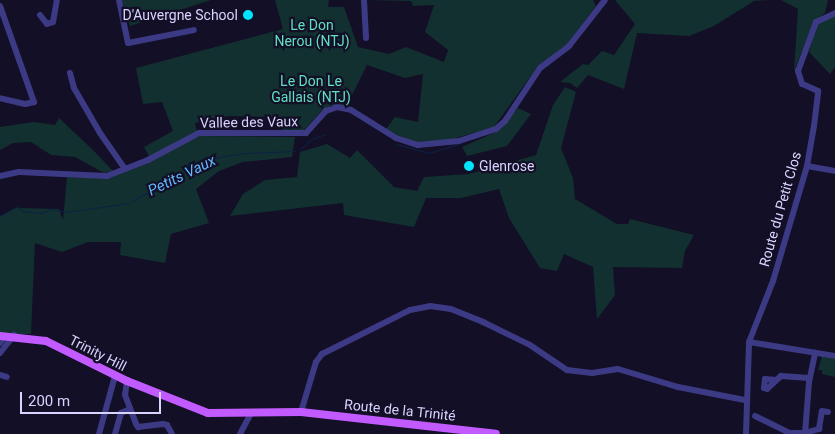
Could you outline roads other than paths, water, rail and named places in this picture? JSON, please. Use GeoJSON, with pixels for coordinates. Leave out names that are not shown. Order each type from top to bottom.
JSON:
{"type":"FeatureCollection","features":[{"type":"Feature","properties":{"kind":"main road","name":"Trinity Hill"},"geometry":{"type":"LineString","coordinates":[[3,336],[14,335],[46,341],[115,376],[208,413],[301,412]]}},
{"type":"Feature","properties":{"kind":"main road","name":"Route de la Trinité"},"geometry":{"type":"LineString","coordinates":[[301,412],[496,434]]}},
{"type":"Feature","properties":{"kind":"street"},"geometry":{"type":"LineString","coordinates":[[40,15],[47,24],[53,22],[57,0]]}},
{"type":"Feature","properties":{"kind":"street"},"geometry":{"type":"LineString","coordinates":[[119,0],[128,44],[194,30]]}},
{"type":"Feature","properties":{"kind":"street"},"geometry":{"type":"LineString","coordinates":[[364,0],[366,38]]}},
{"type":"Feature","properties":{"kind":"street","name":"Vallee des Vaux"},"geometry":{"type":"LineString","coordinates":[[0,176],[19,172],[94,177],[126,169],[199,133],[306,133],[326,111],[337,107],[351,110],[396,138],[418,145],[438,145],[496,129],[540,68],[569,46],[605,0]]}},
{"type":"Feature","properties":{"kind":"street"},"geometry":{"type":"LineString","coordinates":[[0,6],[34,102],[25,104],[0,98]]}},
{"type":"Feature","properties":{"kind":"street","name":"Route du Petit Clos"},"geometry":{"type":"LineString","coordinates":[[746,434],[745,400],[749,342],[773,281],[807,166],[819,94],[802,84],[798,72],[816,22],[835,13]]}},
{"type":"Feature","properties":{"kind":"street"},"geometry":{"type":"LineString","coordinates":[[70,73],[74,88],[96,126],[126,169]]}},
{"type":"Feature","properties":{"kind":"street"},"geometry":{"type":"LineString","coordinates":[[807,166],[835,171]]}},
{"type":"Feature","properties":{"kind":"street"},"geometry":{"type":"LineString","coordinates":[[301,412],[316,362],[322,354],[410,310],[430,306],[451,309],[483,322],[530,345],[567,370],[592,373],[618,369],[678,387],[745,400]]}},
{"type":"Feature","properties":{"kind":"street"},"geometry":{"type":"LineString","coordinates":[[0,353],[14,335]]}},
{"type":"Feature","properties":{"kind":"street"},"geometry":{"type":"LineString","coordinates":[[0,343],[3,336]]}},
{"type":"Feature","properties":{"kind":"street"},"geometry":{"type":"LineString","coordinates":[[749,342],[835,356]]}},
{"type":"Feature","properties":{"kind":"street"},"geometry":{"type":"LineString","coordinates":[[805,434],[809,378],[815,353]]}},
{"type":"Feature","properties":{"kind":"street"},"geometry":{"type":"LineString","coordinates":[[0,375],[8,377]]}},
{"type":"Feature","properties":{"kind":"street"},"geometry":{"type":"LineString","coordinates":[[99,434],[115,376]]}},
{"type":"Feature","properties":{"kind":"street"},"geometry":{"type":"LineString","coordinates":[[776,380],[781,376],[809,378]]}},
{"type":"Feature","properties":{"kind":"street"},"geometry":{"type":"LineString","coordinates":[[127,381],[125,395],[138,427],[167,425],[172,434]]}},
{"type":"Feature","properties":{"kind":"street"},"geometry":{"type":"LineString","coordinates":[[115,434],[121,413],[130,409]]}},
{"type":"Feature","properties":{"kind":"street"},"geometry":{"type":"LineString","coordinates":[[755,416],[790,433],[805,434],[819,429],[822,412],[828,412]]}},
{"type":"Feature","properties":{"kind":"street"},"geometry":{"type":"LineString","coordinates":[[240,434],[251,413]]}},
{"type":"Feature","properties":{"kind":"waterway","name":"Petits Vaux"},"geometry":{"type":"LineString","coordinates":[[300,150],[310,140],[325,134]]}},
{"type":"Feature","properties":{"kind":"waterway","name":"Petits Vaux"},"geometry":{"type":"LineString","coordinates":[[396,144],[429,153],[459,144]]}},
{"type":"Feature","properties":{"kind":"waterway","name":"Petits Vaux"},"geometry":{"type":"LineString","coordinates":[[132,201],[213,158],[244,153],[295,151]]}},
{"type":"Feature","properties":{"kind":"waterway","name":"Petits Vaux"},"geometry":{"type":"LineString","coordinates":[[0,216],[17,206],[22,211],[42,213],[51,209],[67,212],[128,203]]}},
{"type":"Feature","properties":{"kind":"place","name":"D'Auvergne School"},"geometry":{"type":"Point","coordinates":[248,15]}},
{"type":"Feature","properties":{"kind":"place","name":"Glenrose"},"geometry":{"type":"Point","coordinates":[469,166]}},
{"type":"Feature","properties":{"kind":"park label","name":"Le Don Nerou (NTJ)"},"geometry":{"type":"Point","coordinates":[312,33]}},
{"type":"Feature","properties":{"kind":"park label","name":"Le Don Le Gallais (NTJ)"},"geometry":{"type":"Point","coordinates":[311,89]}}]}
